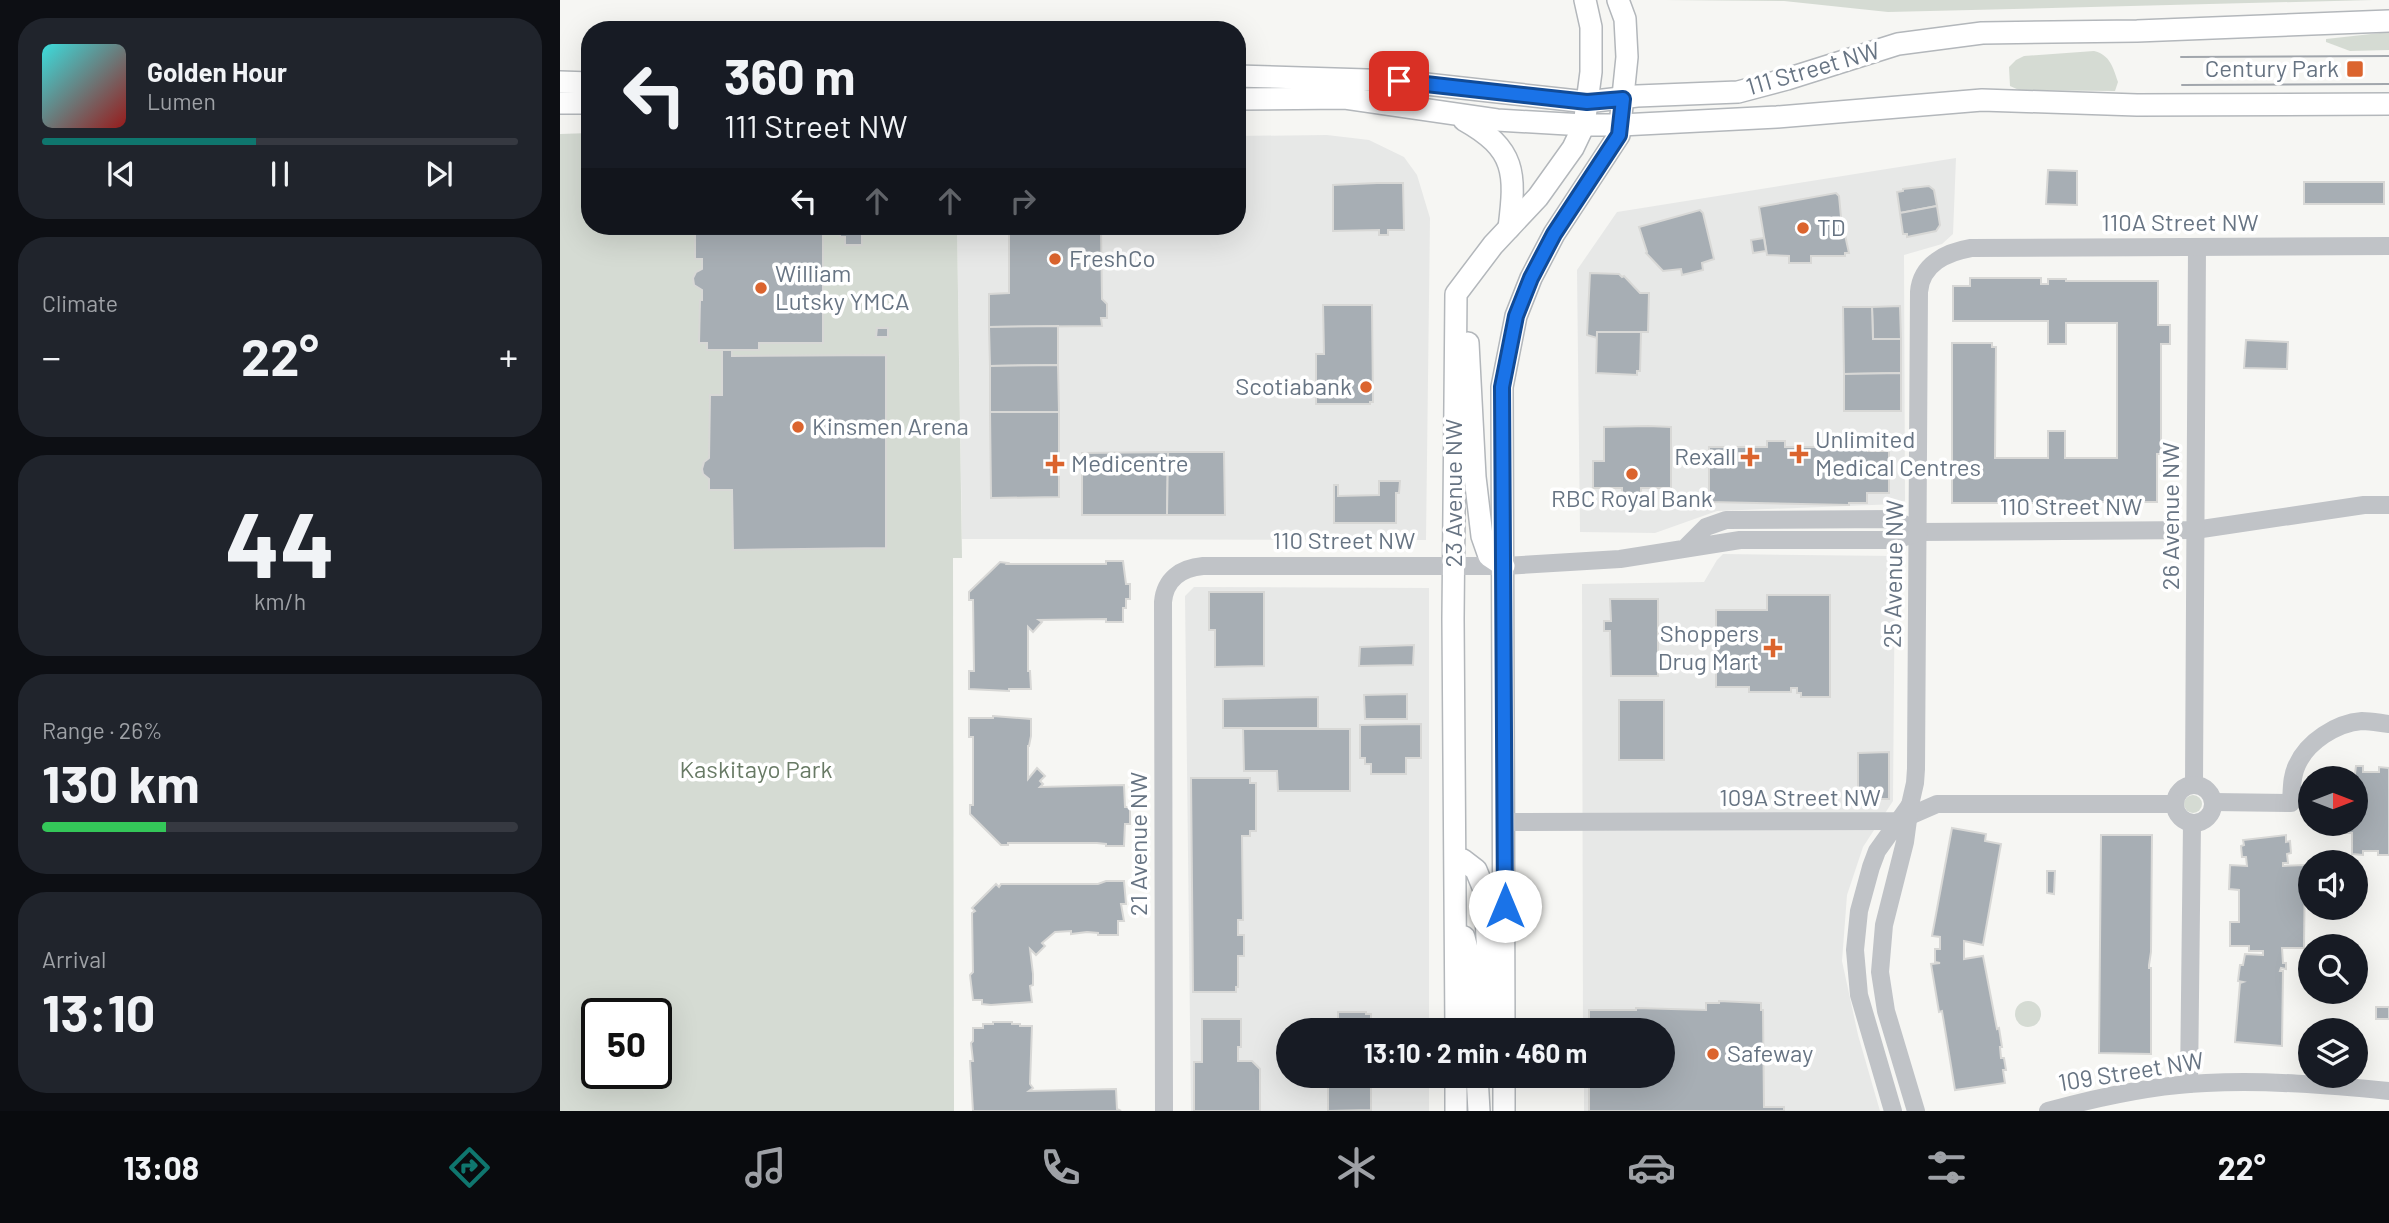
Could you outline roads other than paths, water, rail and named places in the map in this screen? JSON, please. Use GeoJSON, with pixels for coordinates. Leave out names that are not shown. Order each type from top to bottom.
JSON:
{"type":"FeatureCollection","features":[{"type":"Feature","properties":{"kind":"main road","name":"23 Avenue NW"},"geometry":{"type":"LineString","coordinates":[[1456,1018],[1456,294],[1493,245],[1545,188],[1573,148],[1584,125],[1591,72],[1591,27],[1584,0]]}},
{"type":"Feature","properties":{"kind":"main road","name":"23 Avenue NW"},"geometry":{"type":"LineString","coordinates":[[1504,1018],[1502,387],[1516,316],[1531,278],[1554,234],[1619,135],[1627,57],[1625,19],[1618,0]]}},
{"type":"Feature","properties":{"kind":"main road","name":"111 Street NW"},"geometry":{"type":"LineString","coordinates":[[1246,76],[1399,81],[1587,102],[1637,96],[1738,92],[1898,44],[1982,33],[2137,31],[2389,21]]}},
{"type":"Feature","properties":{"kind":"main road"},"geometry":{"type":"LineString","coordinates":[[560,82],[581,83]]}},
{"type":"Feature","properties":{"kind":"main road","name":"111 Street NW"},"geometry":{"type":"LineString","coordinates":[[1246,99],[1345,98],[1497,120],[1584,125],[1777,117],[1982,100],[2137,105],[2389,104]]}},
{"type":"Feature","properties":{"kind":"main road"},"geometry":{"type":"LineString","coordinates":[[560,103],[581,103]]}},
{"type":"Feature","properties":{"kind":"main road"},"geometry":{"type":"LineString","coordinates":[[1452,114],[1496,141],[1511,166],[1514,191],[1509,228]]}},
{"type":"Feature","properties":{"kind":"main road"},"geometry":{"type":"LineString","coordinates":[[1456,308],[1467,318],[1475,477],[1483,543],[1489,556],[1504,566]]}},
{"type":"Feature","properties":{"kind":"main road"},"geometry":{"type":"LineString","coordinates":[[1456,860],[1463,860],[1476,870],[1485,892],[1491,1018]]}},
{"type":"Feature","properties":{"kind":"main road"},"geometry":{"type":"LineString","coordinates":[[1457,908],[1472,968],[1474,1018]]}},
{"type":"Feature","properties":{"kind":"main road"},"geometry":{"type":"LineString","coordinates":[[1456,1088],[1456,1111]]}},
{"type":"Feature","properties":{"kind":"main road"},"geometry":{"type":"LineString","coordinates":[[1478,1088],[1479,1111]]}},
{"type":"Feature","properties":{"kind":"main road"},"geometry":{"type":"LineString","coordinates":[[1504,1088],[1504,1111]]}},
{"type":"Feature","properties":{"kind":"street","name":"110A Street NW"},"geometry":{"type":"LineString","coordinates":[[1972,248],[2389,246]]}},
{"type":"Feature","properties":{"kind":"street","name":"26 Avenue NW"},"geometry":{"type":"LineString","coordinates":[[2194,784],[2197,247]]}},
{"type":"Feature","properties":{"kind":"street","name":"25 Avenue NW"},"geometry":{"type":"LineString","coordinates":[[1916,1111],[1886,1011],[1880,972],[1884,925],[1903,850],[1905,814],[1915,783],[1916,769],[1920,281],[1925,271],[1946,255],[1972,248]]}},
{"type":"Feature","properties":{"kind":"street","name":"110 Street NW"},"geometry":{"type":"LineString","coordinates":[[1172,578],[1187,568],[1203,566],[1504,566],[1620,559],[1740,540],[1896,540],[1919,532],[2195,530],[2364,505],[2389,505]]}},
{"type":"Feature","properties":{"kind":"street","name":"21 Avenue NW"},"geometry":{"type":"LineString","coordinates":[[1164,1111],[1163,602],[1164,592],[1172,578]]}},
{"type":"Feature","properties":{"kind":"street"},"geometry":{"type":"LineString","coordinates":[[2213,802],[2291,803],[2297,765],[2307,748],[2321,737],[2353,723],[2363,721],[2389,724]]}},
{"type":"Feature","properties":{"kind":"street"},"geometry":{"type":"LineString","coordinates":[[2194,784],[2209,792],[2213,802],[2207,818],[2192,823],[2178,815],[2175,804],[2178,793],[2194,784]]}},
{"type":"Feature","properties":{"kind":"street","name":"109A Street NW"},"geometry":{"type":"LineString","coordinates":[[1505,822],[1905,814],[1937,804],[2175,804]]}},
{"type":"Feature","properties":{"kind":"street","name":"25 Avenue NW"},"geometry":{"type":"LineString","coordinates":[[1893,1111],[1859,995],[1855,950],[1859,911],[1871,867],[1877,851],[1905,814]]}},
{"type":"Feature","properties":{"kind":"street"},"geometry":{"type":"LineString","coordinates":[[2189,1084],[2192,823]]}},
{"type":"Feature","properties":{"kind":"street","name":"109 Street NW"},"geometry":{"type":"LineString","coordinates":[[2048,1111],[2107,1097],[2189,1084],[2292,1084],[2389,1091]]}},
{"type":"Feature","properties":{"kind":"tram line"},"geometry":{"type":"LineString","coordinates":[[2181,57],[2389,56]]}},
{"type":"Feature","properties":{"kind":"tram line"},"geometry":{"type":"LineString","coordinates":[[2182,85],[2389,84]]}},
{"type":"Feature","properties":{"kind":"place","name":"Century Park"},"geometry":{"type":"Point","coordinates":[2355,69]}},
{"type":"Feature","properties":{"kind":"place","name":"TD"},"geometry":{"type":"Point","coordinates":[1803,228]}},
{"type":"Feature","properties":{"kind":"place","name":"FreshCo"},"geometry":{"type":"Point","coordinates":[1055,259]}},
{"type":"Feature","properties":{"kind":"place","name":"William Lutsky YMCA"},"geometry":{"type":"Point","coordinates":[761,288]}},
{"type":"Feature","properties":{"kind":"place","name":"Scotiabank"},"geometry":{"type":"Point","coordinates":[1366,387]}},
{"type":"Feature","properties":{"kind":"place","name":"Kinsmen Arena"},"geometry":{"type":"Point","coordinates":[798,427]}},
{"type":"Feature","properties":{"kind":"place","name":"Unlimited Medical Centres"},"geometry":{"type":"Point","coordinates":[1799,454]}},
{"type":"Feature","properties":{"kind":"place","name":"Rexall"},"geometry":{"type":"Point","coordinates":[1750,457]}},
{"type":"Feature","properties":{"kind":"place","name":"Medicentre"},"geometry":{"type":"Point","coordinates":[1055,464]}},
{"type":"Feature","properties":{"kind":"place","name":"RBC Royal Bank"},"geometry":{"type":"Point","coordinates":[1632,474]}},
{"type":"Feature","properties":{"kind":"place","name":"Shoppers Drug Mart"},"geometry":{"type":"Point","coordinates":[1773,648]}},
{"type":"Feature","properties":{"kind":"place","name":"Safeway"},"geometry":{"type":"Point","coordinates":[1713,1054]}},
{"type":"Feature","properties":{"kind":"park label","name":"Kaskitayo Park"},"geometry":{"type":"Point","coordinates":[756,770]}}]}
